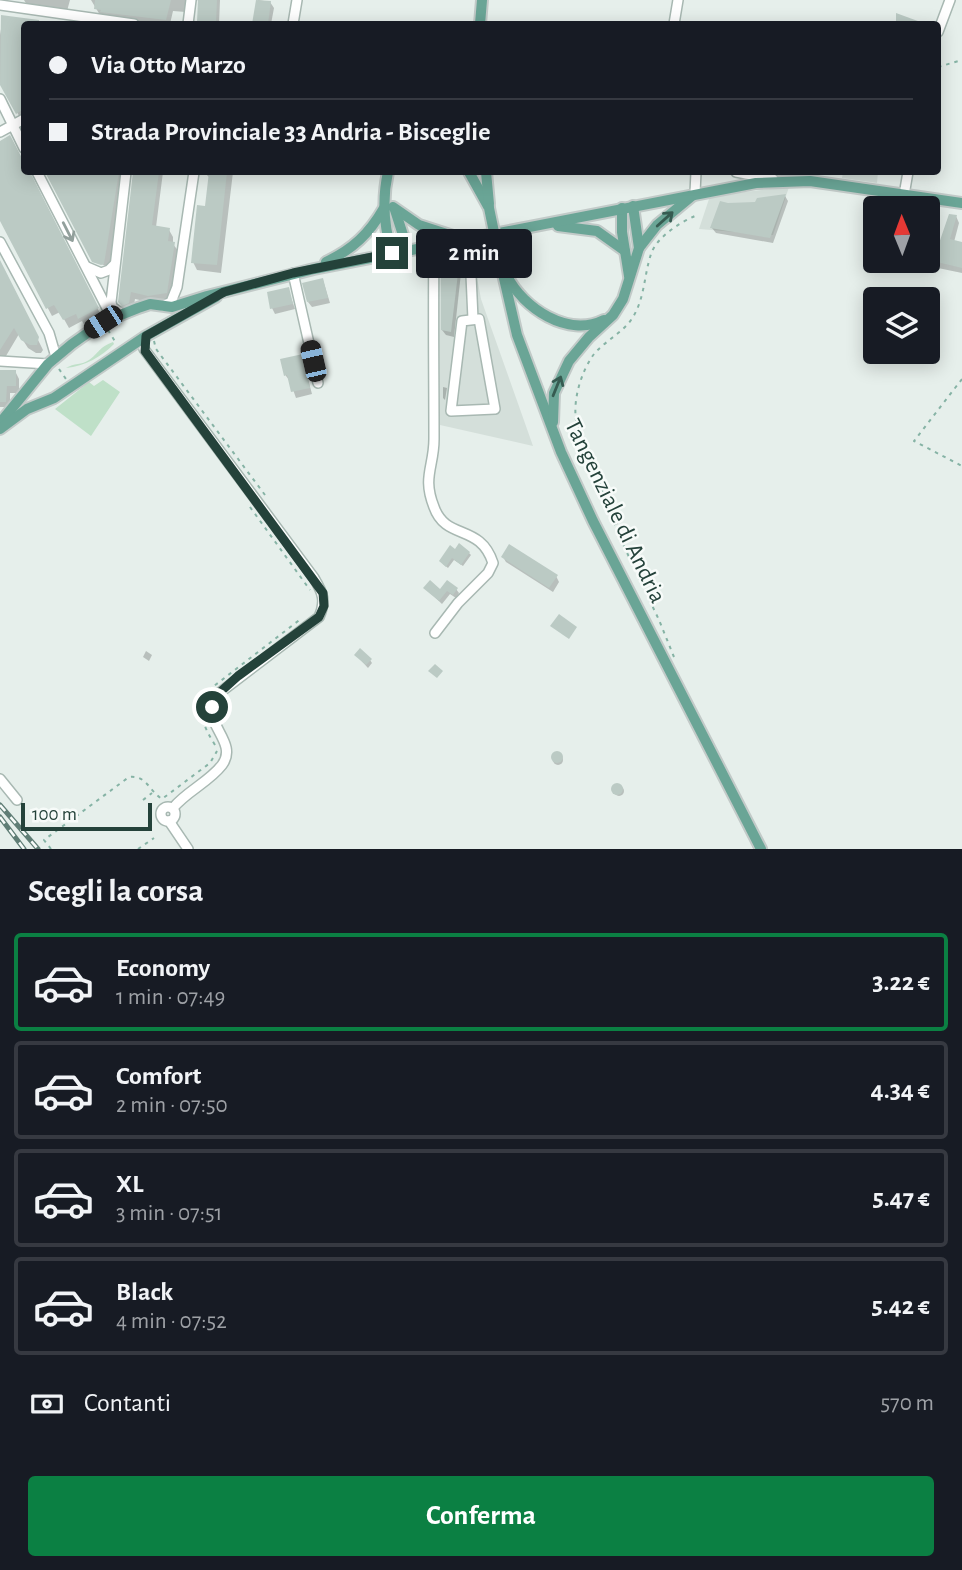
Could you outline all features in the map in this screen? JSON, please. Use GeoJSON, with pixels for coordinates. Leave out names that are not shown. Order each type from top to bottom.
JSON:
{"type":"FeatureCollection","features":[{"type":"Feature","properties":{"kind":"main road"},"geometry":{"type":"LineString","coordinates":[[480,21],[482,0]]}},
{"type":"Feature","properties":{"kind":"main road"},"geometry":{"type":"LineString","coordinates":[[388,175],[386,230],[398,252]]}},
{"type":"Feature","properties":{"kind":"main road"},"geometry":{"type":"LineString","coordinates":[[470,175],[489,208]]}},
{"type":"Feature","properties":{"kind":"main road","name":"Tangenziale di Andria"},"geometry":{"type":"LineString","coordinates":[[486,175],[489,208],[517,335],[561,452],[593,521],[761,849]]}},
{"type":"Feature","properties":{"kind":"main road"},"geometry":{"type":"LineString","coordinates":[[0,423],[35,379],[72,344],[105,321],[150,304],[172,307],[293,273],[695,193],[778,181],[810,181],[962,203]]}},
{"type":"Feature","properties":{"kind":"main road"},"geometry":{"type":"LineString","coordinates":[[561,452],[553,422],[554,393],[569,362],[623,299],[639,248],[657,225],[695,193]]}},
{"type":"Feature","properties":{"kind":"main road"},"geometry":{"type":"LineString","coordinates":[[388,207],[428,229],[469,238]]}},
{"type":"Feature","properties":{"kind":"main road"},"geometry":{"type":"LineString","coordinates":[[388,207],[403,235],[398,252]]}},
{"type":"Feature","properties":{"kind":"main road"},"geometry":{"type":"LineString","coordinates":[[314,269],[360,242],[388,207]]}},
{"type":"Feature","properties":{"kind":"main road"},"geometry":{"type":"LineString","coordinates":[[627,207],[637,220],[639,248]]}},
{"type":"Feature","properties":{"kind":"main road"},"geometry":{"type":"LineString","coordinates":[[627,207],[622,232],[629,279]]}},
{"type":"Feature","properties":{"kind":"main road"},"geometry":{"type":"LineString","coordinates":[[541,225],[591,229],[625,251]]}},
{"type":"Feature","properties":{"kind":"main road"},"geometry":{"type":"LineString","coordinates":[[500,261],[522,297],[547,315],[565,323],[586,326],[610,317]]}},
{"type":"Feature","properties":{"kind":"main road"},"geometry":{"type":"LineString","coordinates":[[0,429],[27,409],[49,401],[73,386],[149,334],[224,292]]}},
{"type":"Feature","properties":{"kind":"main road"},"geometry":{"type":"LineString","coordinates":[[138,308],[150,308],[159,314],[159,320],[149,334]]}},
{"type":"Feature","properties":{"kind":"main road"},"geometry":{"type":"LineString","coordinates":[[35,379],[31,390],[32,397],[39,401],[49,401]]}},
{"type":"Feature","properties":{"kind":"street"},"geometry":{"type":"LineString","coordinates":[[188,21],[191,0]]}},
{"type":"Feature","properties":{"kind":"street"},"geometry":{"type":"LineString","coordinates":[[294,21],[297,0]]}},
{"type":"Feature","properties":{"kind":"street"},"geometry":{"type":"LineString","coordinates":[[674,21],[678,0]]}},
{"type":"Feature","properties":{"kind":"street"},"geometry":{"type":"LineString","coordinates":[[941,24],[950,0]]}},
{"type":"Feature","properties":{"kind":"street"},"geometry":{"type":"LineString","coordinates":[[0,5],[113,21]]}},
{"type":"Feature","properties":{"kind":"street"},"geometry":{"type":"LineString","coordinates":[[0,99],[21,142]]}},
{"type":"Feature","properties":{"kind":"street"},"geometry":{"type":"LineString","coordinates":[[0,132],[21,121]]}},
{"type":"Feature","properties":{"kind":"street"},"geometry":{"type":"LineString","coordinates":[[39,175],[109,312],[105,321]]}},
{"type":"Feature","properties":{"kind":"street"},"geometry":{"type":"LineString","coordinates":[[124,313],[118,312],[112,306],[114,265],[126,175]]}},
{"type":"Feature","properties":{"kind":"street"},"geometry":{"type":"LineString","coordinates":[[160,307],[171,302],[177,288],[194,175]]}},
{"type":"Feature","properties":{"kind":"street"},"geometry":{"type":"LineString","coordinates":[[695,193],[696,175]]}},
{"type":"Feature","properties":{"kind":"street"},"geometry":{"type":"LineString","coordinates":[[750,175],[778,181]]}},
{"type":"Feature","properties":{"kind":"street"},"geometry":{"type":"LineString","coordinates":[[904,195],[907,175]]}},
{"type":"Feature","properties":{"kind":"street"},"geometry":{"type":"LineString","coordinates":[[469,238],[473,319]]}},
{"type":"Feature","properties":{"kind":"street"},"geometry":{"type":"LineString","coordinates":[[0,242],[49,333],[60,343],[72,344]]}},
{"type":"Feature","properties":{"kind":"street"},"geometry":{"type":"LineString","coordinates":[[435,245],[432,366],[434,447],[428,490],[443,524],[476,537],[493,563],[488,573],[458,603],[435,633]]}},
{"type":"Feature","properties":{"kind":"street"},"geometry":{"type":"LineString","coordinates":[[85,266],[101,273],[110,270],[114,265]]}},
{"type":"Feature","properties":{"kind":"street"},"geometry":{"type":"LineString","coordinates":[[293,273],[318,383]]}},
{"type":"Feature","properties":{"kind":"street"},"geometry":{"type":"LineString","coordinates":[[177,288],[182,295],[189,298],[207,296]]}},
{"type":"Feature","properties":{"kind":"street"},"geometry":{"type":"LineString","coordinates":[[473,319],[480,319],[495,409],[451,411],[462,321],[473,319]]}},
{"type":"Feature","properties":{"kind":"street"},"geometry":{"type":"LineString","coordinates":[[0,361],[52,361],[49,333]]}},
{"type":"Feature","properties":{"kind":"street"},"geometry":{"type":"LineString","coordinates":[[144,349],[149,334]]}},
{"type":"Feature","properties":{"kind":"street"},"geometry":{"type":"LineString","coordinates":[[126,349],[144,349]]}},
{"type":"Feature","properties":{"kind":"street"},"geometry":{"type":"LineString","coordinates":[[144,349],[323,593],[324,606],[319,617],[218,694],[212,713],[226,745],[222,765],[181,797],[173,808],[167,807],[161,813],[188,849]]}},
{"type":"Feature","properties":{"kind":"street"},"geometry":{"type":"LineString","coordinates":[[26,363],[32,368],[35,379]]}},
{"type":"Feature","properties":{"kind":"street"},"geometry":{"type":"LineString","coordinates":[[0,779],[17,800]]}},
{"type":"Feature","properties":{"kind":"path"},"geometry":{"type":"LineString","coordinates":[[941,67],[962,60]]}},
{"type":"Feature","properties":{"kind":"path"},"geometry":{"type":"LineString","coordinates":[[671,674],[676,662],[660,620],[620,538],[580,433],[574,408],[576,394],[594,355],[633,317],[644,291],[651,253],[660,240],[682,222],[695,216]]}},
{"type":"Feature","properties":{"kind":"path"},"geometry":{"type":"LineString","coordinates":[[105,321],[126,349]]}},
{"type":"Feature","properties":{"kind":"path"},"geometry":{"type":"LineString","coordinates":[[52,361],[73,386]]}},
{"type":"Feature","properties":{"kind":"path"},"geometry":{"type":"LineString","coordinates":[[962,379],[914,441],[962,466]]}},
{"type":"Feature","properties":{"kind":"path"},"geometry":{"type":"LineString","coordinates":[[249,508],[313,596]]}},
{"type":"Feature","properties":{"kind":"path"},"geometry":{"type":"LineString","coordinates":[[51,849],[44,840],[129,777],[138,776],[146,781],[162,799],[211,764],[217,750],[203,724],[200,712],[205,693],[310,612]]}},
{"type":"Feature","properties":{"kind":"path"},"geometry":{"type":"LineString","coordinates":[[143,800],[152,793]]}},
{"type":"Feature","properties":{"kind":"path"},"geometry":{"type":"LineString","coordinates":[[138,849],[154,838]]}},
{"type":"Feature","properties":{"kind":"shaded area"},"geometry":{"type":"Polygon","coordinates":[[[842,175],[878,175],[877,183],[842,178],[842,175]]]}},
{"type":"Feature","properties":{"kind":"shaded area"},"geometry":{"type":"Polygon","coordinates":[[[789,187],[773,235],[699,229],[710,196],[789,187]]]}},
{"type":"Feature","properties":{"kind":"shaded area"},"geometry":{"type":"Polygon","coordinates":[[[479,248],[474,261],[481,299],[533,446],[440,425],[438,253],[479,248]]]}},
{"type":"Feature","properties":{"kind":"green space"},"geometry":{"type":"Polygon","coordinates":[[[113,342],[109,349],[98,357],[80,365],[66,368],[86,362],[113,342]]]}},
{"type":"Feature","properties":{"kind":"green space"},"geometry":{"type":"Polygon","coordinates":[[[103,380],[120,392],[91,436],[55,409],[89,382],[94,386],[103,380]]]}},
{"type":"Feature","properties":{"kind":"building"},"geometry":{"type":"Polygon","coordinates":[[[95,0],[171,0],[166,20],[100,12],[101,10],[94,9],[95,0]]]}},
{"type":"Feature","properties":{"kind":"building"},"geometry":{"type":"Polygon","coordinates":[[[198,0],[217,0],[216,21],[197,21],[198,0]]]}},
{"type":"Feature","properties":{"kind":"building"},"geometry":{"type":"Polygon","coordinates":[[[256,0],[271,1],[268,21],[252,21],[256,0]]]}},
{"type":"Feature","properties":{"kind":"building"},"geometry":{"type":"Polygon","coordinates":[[[896,13],[918,21],[896,21],[896,13]]]}},
{"type":"Feature","properties":{"kind":"building"},"geometry":{"type":"Polygon","coordinates":[[[1,15],[39,20],[21,21],[21,111],[16,114],[0,85],[1,15]]]}},
{"type":"Feature","properties":{"kind":"building"},"geometry":{"type":"Polygon","coordinates":[[[10,135],[21,156],[21,175],[32,175],[99,308],[78,319],[76,314],[63,320],[54,305],[46,309],[0,221],[0,141],[10,135]]]}},
{"type":"Feature","properties":{"kind":"building"},"geometry":{"type":"Polygon","coordinates":[[[47,175],[119,175],[104,264],[92,262],[47,175]]]}},
{"type":"Feature","properties":{"kind":"building"},"geometry":{"type":"Polygon","coordinates":[[[133,175],[159,175],[152,225],[170,228],[168,241],[175,242],[167,293],[148,296],[131,292],[129,303],[122,306],[118,302],[133,175]]]}},
{"type":"Feature","properties":{"kind":"building"},"geometry":{"type":"Polygon","coordinates":[[[209,175],[227,175],[217,265],[191,263],[197,205],[205,206],[209,175]]]}},
{"type":"Feature","properties":{"kind":"building"},"geometry":{"type":"Polygon","coordinates":[[[786,194],[770,238],[710,228],[720,201],[755,202],[757,198],[786,194]]]}},
{"type":"Feature","properties":{"kind":"building"},"geometry":{"type":"Polygon","coordinates":[[[949,214],[957,215],[950,239],[962,242],[962,268],[940,263],[940,240],[949,214]]]}},
{"type":"Feature","properties":{"kind":"building"},"geometry":{"type":"Polygon","coordinates":[[[0,260],[39,337],[37,345],[21,340],[14,328],[0,350],[0,260]]]}},
{"type":"Feature","properties":{"kind":"building"},"geometry":{"type":"Polygon","coordinates":[[[441,263],[459,265],[451,332],[441,330],[441,263]]]}},
{"type":"Feature","properties":{"kind":"building"},"geometry":{"type":"Polygon","coordinates":[[[323,278],[328,298],[307,302],[302,283],[323,278]]]}},
{"type":"Feature","properties":{"kind":"building"},"geometry":{"type":"Polygon","coordinates":[[[289,287],[293,304],[270,309],[267,292],[289,287]]]}},
{"type":"Feature","properties":{"kind":"building"},"geometry":{"type":"Polygon","coordinates":[[[303,354],[310,388],[291,392],[280,359],[303,354]]]}},
{"type":"Feature","properties":{"kind":"building"},"geometry":{"type":"Polygon","coordinates":[[[0,370],[16,370],[16,386],[7,386],[6,402],[0,402],[0,370]]]}},
{"type":"Feature","properties":{"kind":"building"},"geometry":{"type":"Polygon","coordinates":[[[459,543],[470,552],[461,565],[452,558],[446,567],[439,561],[450,545],[455,549],[459,543]]]}},
{"type":"Feature","properties":{"kind":"building"},"geometry":{"type":"Polygon","coordinates":[[[509,544],[558,575],[549,588],[501,557],[509,544]]]}},
{"type":"Feature","properties":{"kind":"building"},"geometry":{"type":"Polygon","coordinates":[[[430,580],[440,589],[447,580],[458,588],[453,595],[447,591],[439,601],[423,588],[430,580]]]}},
{"type":"Feature","properties":{"kind":"building"},"geometry":{"type":"Polygon","coordinates":[[[559,614],[577,627],[569,639],[550,626],[559,614]]]}},
{"type":"Feature","properties":{"kind":"building"},"geometry":{"type":"Polygon","coordinates":[[[360,648],[372,659],[366,665],[354,655],[360,648]]]}},
{"type":"Feature","properties":{"kind":"building"},"geometry":{"type":"Polygon","coordinates":[[[435,664],[443,671],[437,678],[428,671],[435,664]]]}},
{"type":"Feature","properties":{"kind":"building"},"geometry":{"type":"Polygon","coordinates":[[[557,751],[563,757],[557,763],[551,757],[557,751]]]}},
{"type":"Feature","properties":{"kind":"building"},"geometry":{"type":"Polygon","coordinates":[[[617,783],[623,789],[617,795],[611,789],[617,783]]]}},
{"type":"Feature","properties":{"kind":"railway"},"geometry":{"type":"LineString","coordinates":[[0,805],[38,849]]}},
{"type":"Feature","properties":{"kind":"railway"},"geometry":{"type":"LineString","coordinates":[[0,817],[24,849]]}},
{"type":"Feature","properties":{"kind":"route"},"geometry":{"type":"LineString","coordinates":[[212,707],[218,694],[238,676],[319,617],[324,606],[323,593],[145,351],[146,336],[224,292],[293,273],[392,253]]}}]}
